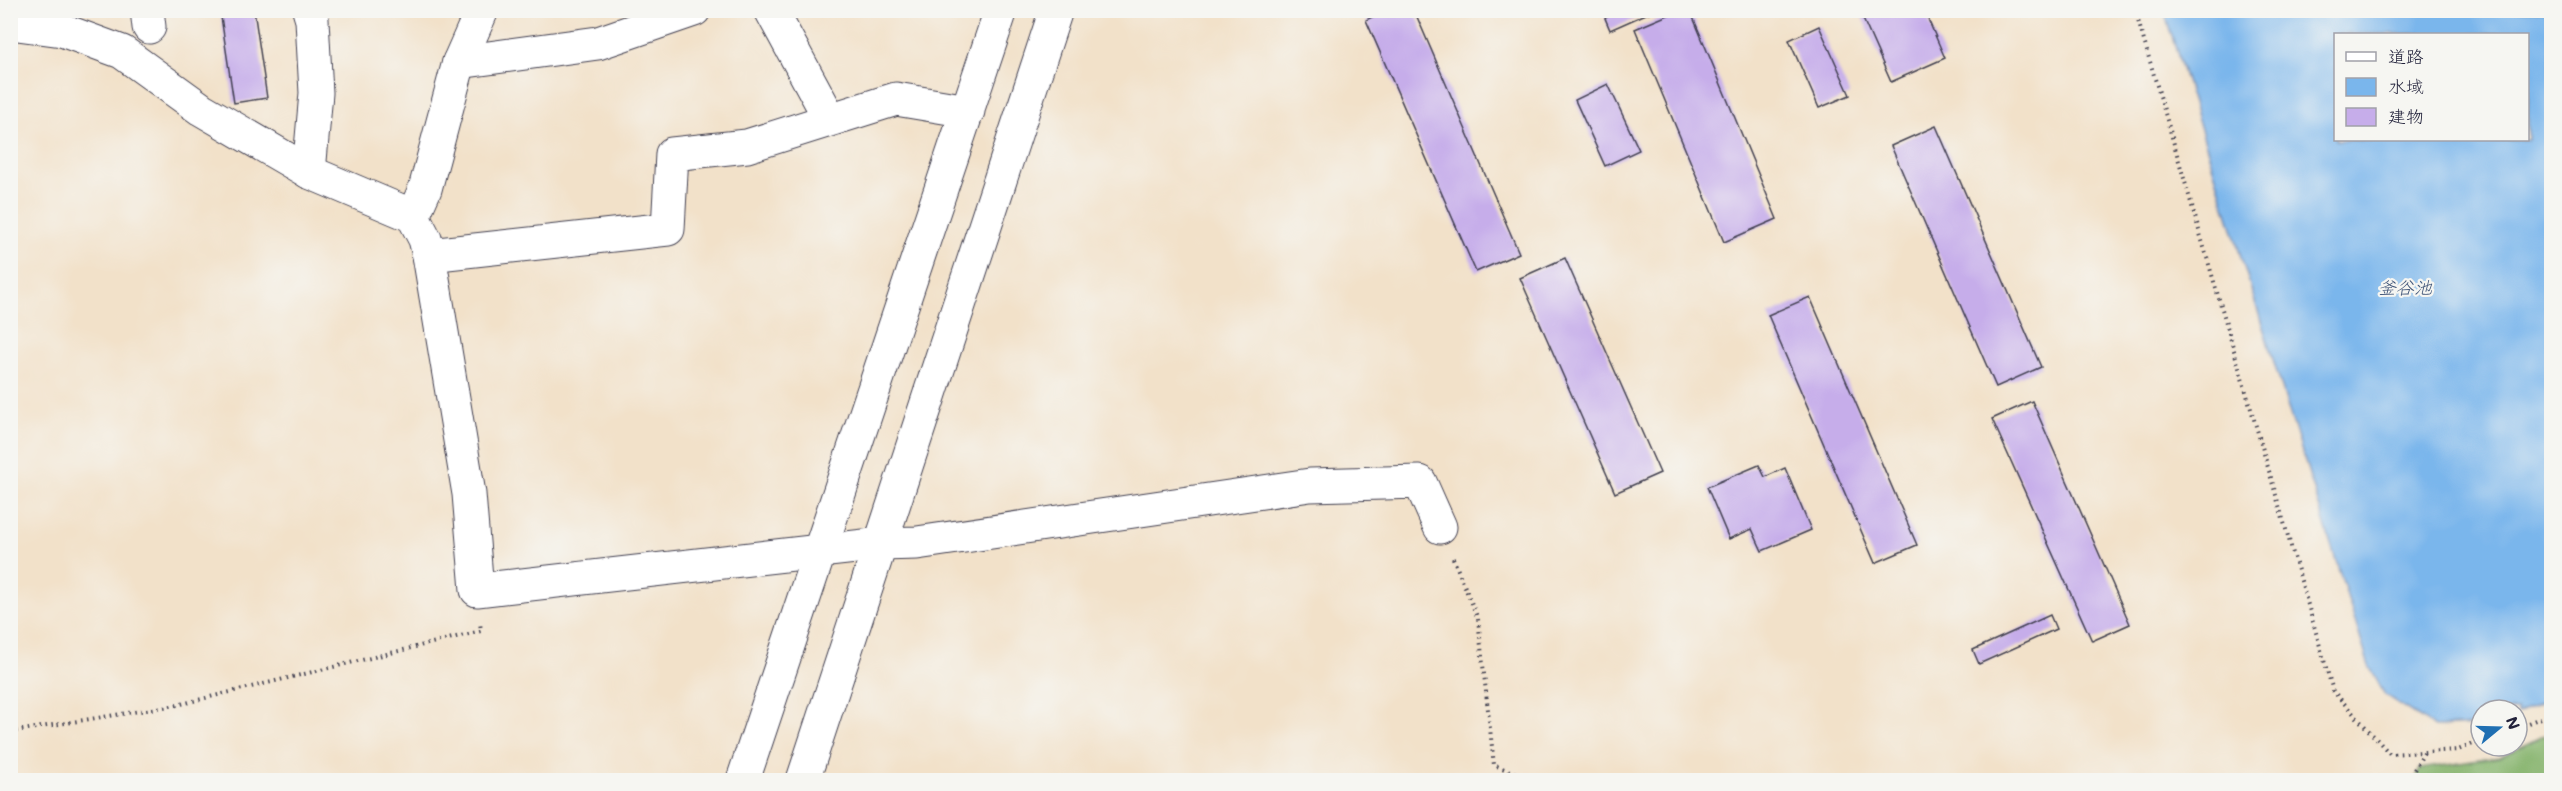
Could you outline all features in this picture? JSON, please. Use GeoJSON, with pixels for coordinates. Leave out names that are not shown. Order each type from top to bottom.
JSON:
{"type":"FeatureCollection","features":[{"type":"Feature","properties":{"kind":"street"},"geometry":{"type":"LineString","coordinates":[[309,10],[312,20],[316,93],[309,172]]}},
{"type":"Feature","properties":{"kind":"street"},"geometry":{"type":"LineString","coordinates":[[413,216],[424,189],[459,62],[482,10]]}},
{"type":"Feature","properties":{"kind":"street"},"geometry":{"type":"LineString","coordinates":[[459,62],[598,43],[694,10]]}},
{"type":"Feature","properties":{"kind":"street"},"geometry":{"type":"LineString","coordinates":[[771,10],[830,119]]}},
{"type":"Feature","properties":{"kind":"street"},"geometry":{"type":"LineString","coordinates":[[743,780],[1001,10]]}},
{"type":"Feature","properties":{"kind":"street"},"geometry":{"type":"LineString","coordinates":[[803,780],[1056,10]]}},
{"type":"Feature","properties":{"kind":"street"},"geometry":{"type":"LineString","coordinates":[[10,23],[62,30],[122,52],[201,109],[309,172],[413,216],[425,239],[429,255],[469,494],[477,590],[882,544],[917,543],[1310,485],[1420,482],[1440,526]]}},
{"type":"Feature","properties":{"kind":"street"},"geometry":{"type":"LineString","coordinates":[[429,255],[668,230],[672,154],[747,146],[896,99],[968,111]]}},
{"type":"Feature","properties":{"kind":"path"},"geometry":{"type":"LineString","coordinates":[[2135,10],[2333,691],[2390,754],[2458,750],[2469,746]]}},
{"type":"Feature","properties":{"kind":"path"},"geometry":{"type":"LineString","coordinates":[[1440,526],[1478,619],[1494,765],[1534,780]]}},
{"type":"Feature","properties":{"kind":"path"},"geometry":{"type":"LineString","coordinates":[[10,732],[177,705],[481,631],[477,590]]}},
{"type":"Feature","properties":{"kind":"path"},"geometry":{"type":"LineString","coordinates":[[2529,723],[2552,714]]}},
{"type":"Feature","properties":{"kind":"path"},"geometry":{"type":"LineString","coordinates":[[2408,780],[2424,752]]}},
{"type":"Feature","properties":{"kind":"green space"},"geometry":{"type":"Polygon","coordinates":[[[2551,732],[2551,780],[2415,780],[2420,769],[2492,758],[2529,758],[2529,743],[2551,732]]]}},
{"type":"Feature","properties":{"kind":"water","name":"釜谷池"},"geometry":{"type":"Polygon","coordinates":[[[2164,11],[2551,11],[2551,698],[2529,708],[2529,698],[2469,698],[2469,726],[2434,727],[2385,695],[2369,666],[2164,11]]]}},
{"type":"Feature","properties":{"kind":"building"},"geometry":{"type":"Polygon","coordinates":[[[220,10],[254,10],[267,98],[234,103],[220,10]]]}},
{"type":"Feature","properties":{"kind":"building"},"geometry":{"type":"Polygon","coordinates":[[[1386,10],[1414,10],[1519,253],[1476,272],[1366,20],[1386,10]]]}},
{"type":"Feature","properties":{"kind":"building"},"geometry":{"type":"Polygon","coordinates":[[[1622,10],[1655,10],[1610,30],[1605,18],[1622,10]]]}},
{"type":"Feature","properties":{"kind":"building"},"geometry":{"type":"Polygon","coordinates":[[[1680,10],[1690,10],[1777,219],[1724,242],[1635,29],[1680,10]]]}},
{"type":"Feature","properties":{"kind":"building"},"geometry":{"type":"Polygon","coordinates":[[[1859,10],[1924,10],[1945,58],[1891,82],[1859,10]]]}},
{"type":"Feature","properties":{"kind":"building"},"geometry":{"type":"Polygon","coordinates":[[[1819,26],[1850,95],[1819,108],[1789,40],[1819,26]]]}},
{"type":"Feature","properties":{"kind":"building"},"geometry":{"type":"Polygon","coordinates":[[[1608,84],[1639,150],[1605,166],[1575,100],[1608,84]]]}},
{"type":"Feature","properties":{"kind":"building"},"geometry":{"type":"Polygon","coordinates":[[[1936,126],[2041,367],[1996,387],[1891,146],[1936,126]]]}},
{"type":"Feature","properties":{"kind":"building"},"geometry":{"type":"Polygon","coordinates":[[[1565,258],[1660,473],[1615,493],[1520,278],[1565,258]]]}},
{"type":"Feature","properties":{"kind":"building"},"geometry":{"type":"Polygon","coordinates":[[[1810,297],[1917,545],[1875,563],[1768,315],[1810,297]]]}},
{"type":"Feature","properties":{"kind":"building"},"geometry":{"type":"Polygon","coordinates":[[[2032,401],[2130,624],[2092,641],[1992,419],[2032,401]]]}},
{"type":"Feature","properties":{"kind":"building"},"geometry":{"type":"Polygon","coordinates":[[[1759,465],[1765,477],[1785,468],[1811,530],[1762,551],[1752,529],[1729,539],[1707,487],[1759,465]]]}},
{"type":"Feature","properties":{"kind":"building"},"geometry":{"type":"Polygon","coordinates":[[[2050,615],[2056,629],[1979,664],[1973,650],[2050,615]]]}}]}
